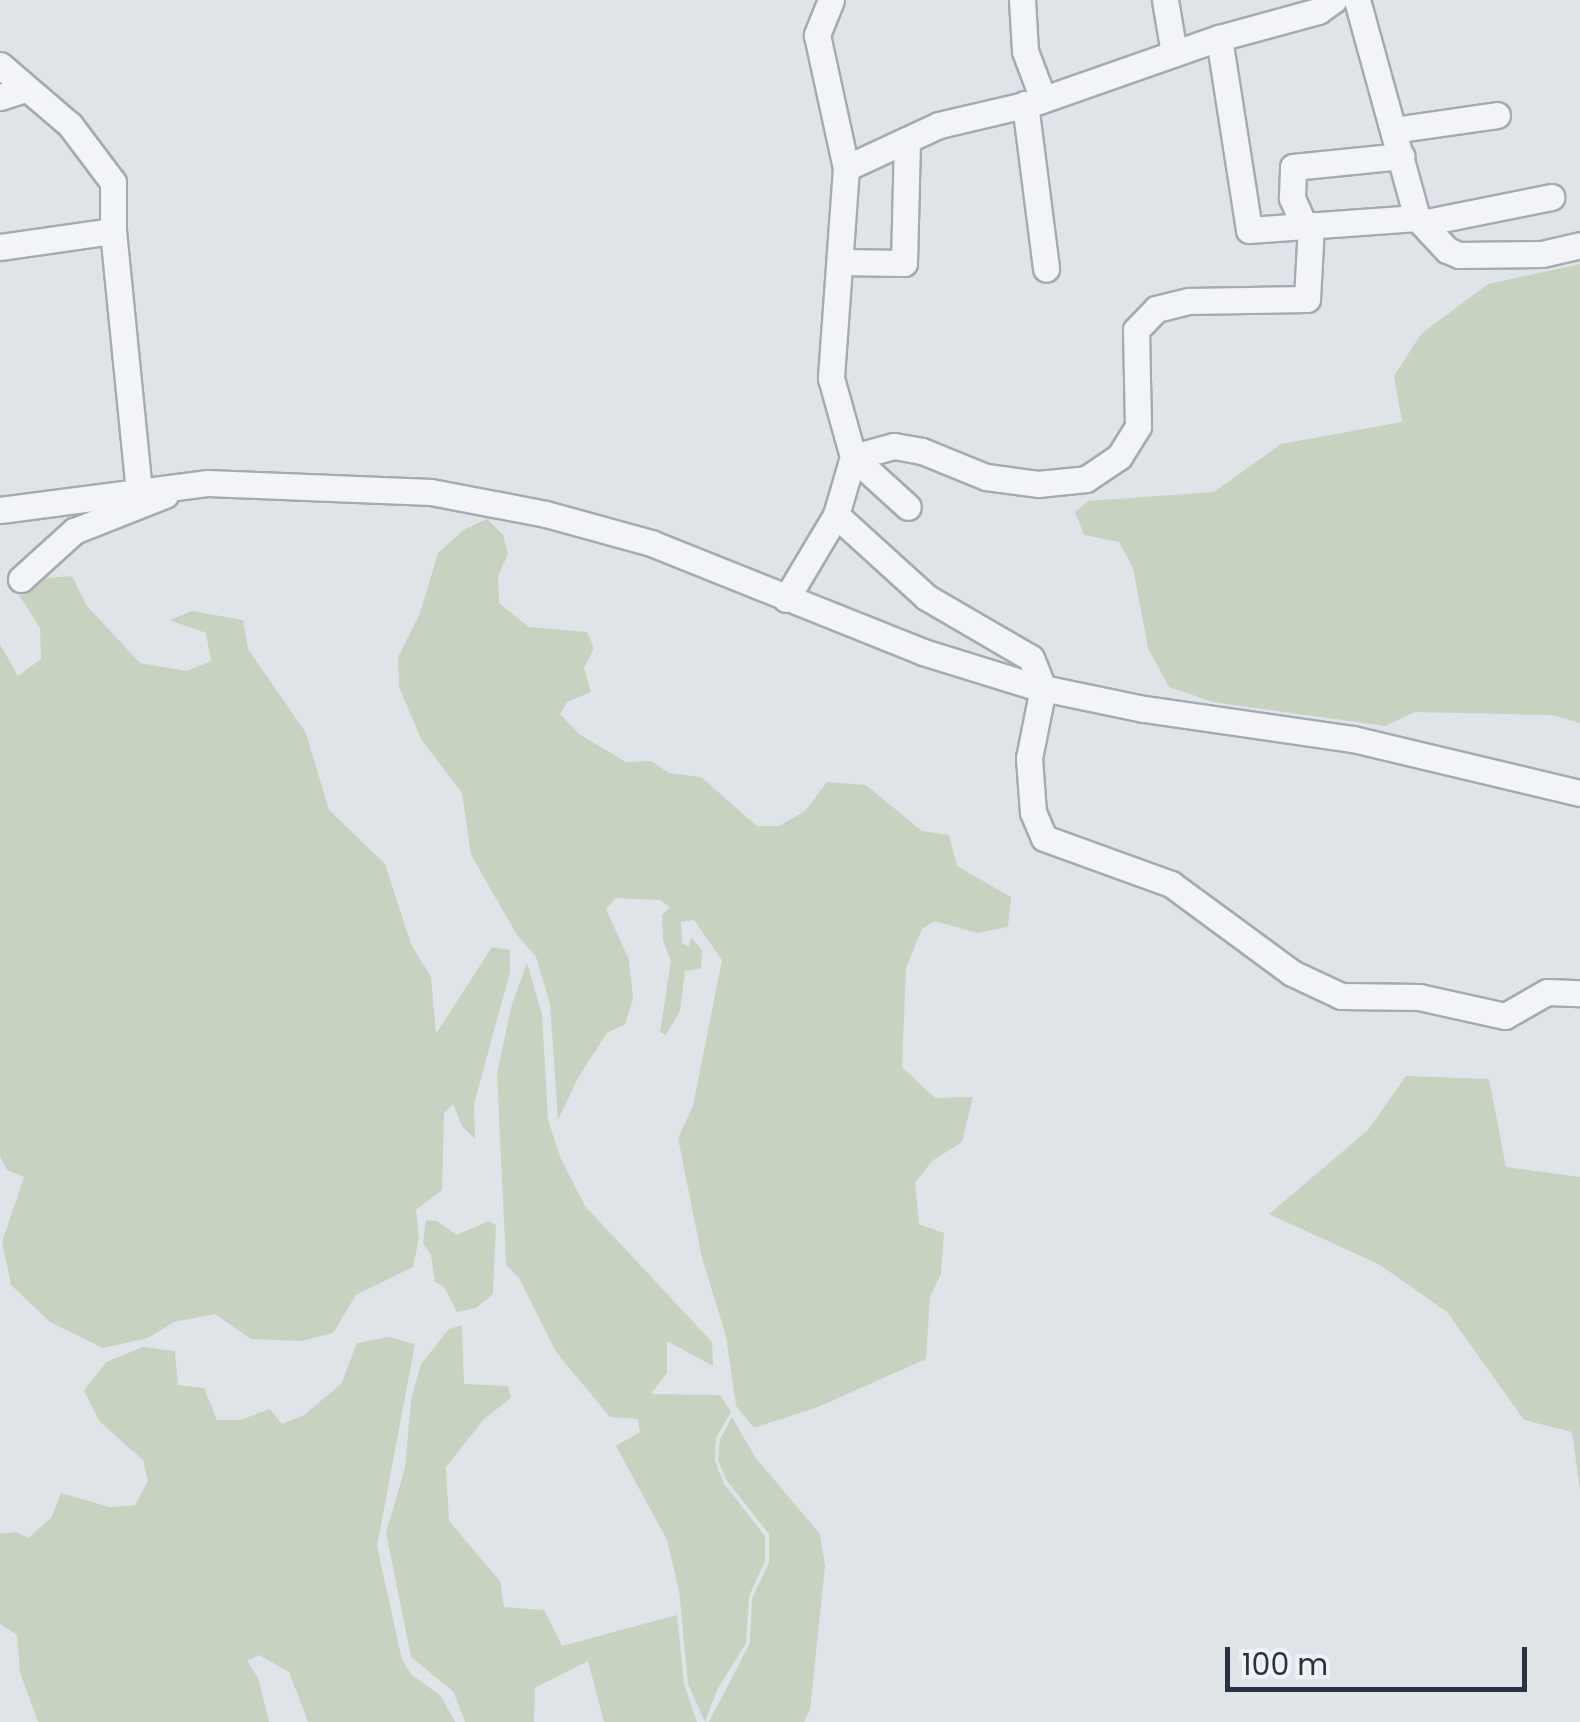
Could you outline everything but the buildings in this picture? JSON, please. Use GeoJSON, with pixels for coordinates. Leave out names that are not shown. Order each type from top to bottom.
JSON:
{"type":"FeatureCollection","features":[{"type":"Feature","properties":{"kind":"street"},"geometry":{"type":"LineString","coordinates":[[786,599],[836,515],[853,457],[831,378],[846,168],[817,35],[831,0]]}},
{"type":"Feature","properties":{"kind":"street"},"geometry":{"type":"LineString","coordinates":[[1022,0],[1046,270]]}},
{"type":"Feature","properties":{"kind":"street"},"geometry":{"type":"LineString","coordinates":[[1165,0],[1174,53]]}},
{"type":"Feature","properties":{"kind":"street"},"geometry":{"type":"LineString","coordinates":[[846,168],[940,125],[1034,102],[1218,38],[1318,11],[1334,0]]}},
{"type":"Feature","properties":{"kind":"street"},"geometry":{"type":"LineString","coordinates":[[1357,0],[1419,221],[1447,250],[1459,255],[1542,254],[1580,245]]}},
{"type":"Feature","properties":{"kind":"street"},"geometry":{"type":"LineString","coordinates":[[1218,38],[1249,230],[1419,221],[1551,198]]}},
{"type":"Feature","properties":{"kind":"street"},"geometry":{"type":"LineString","coordinates":[[0,64],[12,93],[70,126],[113,182],[114,231],[139,490]]}},
{"type":"Feature","properties":{"kind":"street"},"geometry":{"type":"LineString","coordinates":[[1392,130],[1497,115]]}},
{"type":"Feature","properties":{"kind":"street"},"geometry":{"type":"LineString","coordinates":[[840,262],[904,263],[907,140]]}},
{"type":"Feature","properties":{"kind":"street"},"geometry":{"type":"LineString","coordinates":[[853,457],[894,446],[922,451],[986,478],[1038,484],[1086,479],[1120,458],[1138,426],[1136,330],[1156,309],[1189,301],[1307,299],[1307,225],[1292,198],[1293,167],[1401,156]]}},
{"type":"Feature","properties":{"kind":"street"},"geometry":{"type":"LineString","coordinates":[[0,247],[114,231]]}},
{"type":"Feature","properties":{"kind":"street"},"geometry":{"type":"LineString","coordinates":[[853,457],[908,507]]}},
{"type":"Feature","properties":{"kind":"street"},"geometry":{"type":"LineString","coordinates":[[21,579],[74,531],[188,485]]}},
{"type":"Feature","properties":{"kind":"street"},"geometry":{"type":"LineString","coordinates":[[0,510],[188,485],[431,492],[527,510],[652,543],[922,652],[1043,688],[1144,708],[1354,739],[1580,793]]}},
{"type":"Feature","properties":{"kind":"street"},"geometry":{"type":"LineString","coordinates":[[836,515],[926,597],[1031,658],[1043,688],[1029,758],[1033,812],[1050,844],[1171,884],[1292,973],[1341,996],[1419,997],[1505,1016],[1547,992],[1580,993]]}},
{"type":"Feature","properties":{"kind":"green space"},"geometry":{"type":"Polygon","coordinates":[[[1580,264],[1580,723],[1552,715],[1415,712],[1385,726],[1213,702],[1169,687],[1148,648],[1133,568],[1119,542],[1084,535],[1075,512],[1088,501],[1214,492],[1281,444],[1402,422],[1394,376],[1421,334],[1488,284],[1580,264]]]}},
{"type":"Feature","properties":{"kind":"green space"},"geometry":{"type":"Polygon","coordinates":[[[487,519],[503,535],[508,554],[498,576],[499,603],[529,627],[587,632],[594,648],[584,668],[591,692],[567,702],[560,714],[579,734],[626,762],[651,761],[669,773],[701,777],[757,826],[779,826],[805,811],[827,782],[866,785],[922,831],[949,835],[957,866],[1011,897],[1008,927],[977,933],[935,921],[922,929],[906,968],[902,1067],[935,1098],[973,1097],[962,1142],[932,1161],[915,1183],[919,1224],[944,1233],[941,1274],[930,1297],[926,1359],[818,1407],[754,1428],[736,1406],[726,1336],[702,1258],[678,1138],[693,1106],[722,960],[694,920],[681,922],[682,943],[689,947],[691,937],[702,950],[701,968],[685,971],[680,1011],[666,1035],[660,1032],[671,961],[663,941],[662,915],[670,907],[660,900],[616,898],[606,909],[629,960],[633,999],[625,1024],[607,1033],[579,1076],[558,1120],[550,1004],[536,957],[517,935],[471,855],[462,793],[421,739],[399,687],[398,657],[420,613],[438,553],[465,529],[487,519]]]}},
{"type":"Feature","properties":{"kind":"green space"},"geometry":{"type":"Polygon","coordinates":[[[72,576],[86,605],[140,663],[187,671],[211,661],[206,633],[169,620],[192,611],[243,620],[248,649],[306,733],[329,810],[385,864],[411,944],[431,977],[436,1034],[492,947],[510,950],[510,972],[474,1104],[475,1139],[462,1126],[453,1104],[444,1113],[442,1190],[416,1210],[419,1238],[413,1267],[356,1295],[333,1333],[301,1341],[251,1339],[215,1314],[174,1322],[148,1338],[103,1348],[50,1322],[11,1285],[2,1242],[24,1177],[7,1170],[0,1156],[0,644],[18,676],[41,659],[40,628],[15,589],[36,579],[72,576]]]}},
{"type":"Feature","properties":{"kind":"green space"},"geometry":{"type":"Polygon","coordinates":[[[527,963],[542,1014],[548,1120],[561,1159],[585,1206],[712,1342],[713,1366],[667,1341],[667,1373],[651,1394],[720,1395],[731,1412],[716,1438],[715,1461],[724,1484],[765,1536],[765,1561],[749,1596],[746,1643],[717,1690],[705,1722],[688,1684],[679,1590],[667,1540],[616,1446],[640,1432],[638,1419],[610,1417],[556,1352],[519,1278],[506,1265],[497,1073],[512,1004],[527,963]]]}},
{"type":"Feature","properties":{"kind":"green space"},"geometry":{"type":"Polygon","coordinates":[[[1406,1076],[1489,1079],[1506,1167],[1580,1177],[1580,1490],[1572,1432],[1524,1420],[1447,1312],[1380,1265],[1269,1214],[1368,1130],[1406,1076]]]}},
{"type":"Feature","properties":{"kind":"green space"},"geometry":{"type":"Polygon","coordinates":[[[426,1220],[437,1221],[457,1235],[489,1221],[496,1225],[493,1294],[476,1308],[457,1312],[444,1287],[435,1282],[431,1255],[423,1243],[426,1220]]]}},
{"type":"Feature","properties":{"kind":"green space"},"geometry":{"type":"Polygon","coordinates":[[[462,1325],[464,1384],[508,1386],[511,1398],[484,1419],[446,1467],[449,1521],[500,1581],[504,1607],[544,1610],[562,1646],[677,1615],[684,1684],[697,1722],[604,1722],[588,1661],[535,1688],[534,1722],[465,1722],[453,1691],[411,1657],[386,1533],[405,1468],[411,1400],[421,1364],[449,1329],[462,1325]]]}},
{"type":"Feature","properties":{"kind":"green space"},"geometry":{"type":"Polygon","coordinates":[[[389,1337],[415,1344],[377,1546],[402,1660],[412,1675],[441,1696],[455,1722],[308,1722],[289,1672],[259,1655],[247,1661],[258,1678],[269,1722],[38,1722],[20,1672],[17,1635],[0,1624],[0,1534],[17,1532],[28,1538],[51,1518],[61,1493],[109,1507],[135,1505],[148,1481],[143,1460],[99,1421],[84,1391],[106,1362],[143,1347],[175,1351],[178,1385],[204,1388],[217,1420],[240,1420],[270,1409],[282,1424],[304,1415],[341,1384],[357,1343],[389,1337]]]}},
{"type":"Feature","properties":{"kind":"green space"},"geometry":{"type":"Polygon","coordinates":[[[732,1417],[755,1457],[820,1534],[825,1566],[810,1710],[804,1722],[709,1722],[750,1643],[752,1598],[769,1563],[769,1534],[727,1481],[718,1460],[720,1439],[732,1417]]]}}]}
